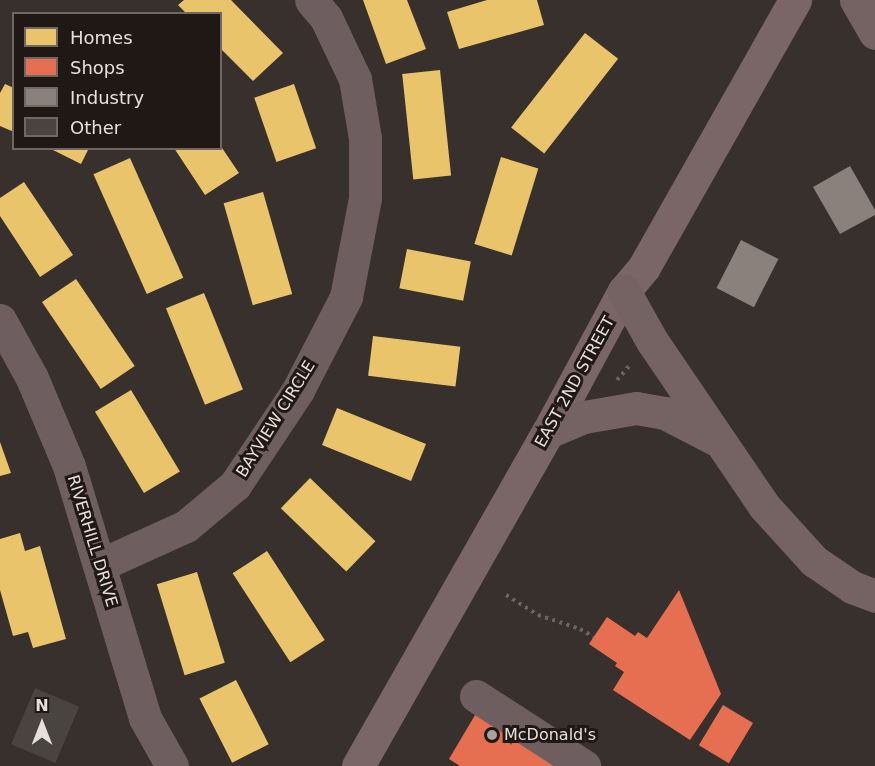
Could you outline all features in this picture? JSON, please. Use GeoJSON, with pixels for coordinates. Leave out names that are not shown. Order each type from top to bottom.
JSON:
{"type":"FeatureCollection","features":[{"type":"Feature","properties":{"kind":"highway"},"geometry":{"type":"LineString","coordinates":[[856,0],[875,33]]}},
{"type":"Feature","properties":{"kind":"highway"},"geometry":{"type":"LineString","coordinates":[[624,291],[652,341],[764,506],[814,561],[852,587],[875,596]]}},
{"type":"Feature","properties":{"kind":"highway"},"geometry":{"type":"LineString","coordinates":[[548,432],[584,417],[636,408],[665,413],[720,442]]}},
{"type":"Feature","properties":{"kind":"main road","name":"EAST 2ND STREET"},"geometry":{"type":"LineString","coordinates":[[358,766],[548,432],[624,291],[644,267],[795,0]]}},
{"type":"Feature","properties":{"kind":"street","name":"BAYVIEW CIRCLE"},"geometry":{"type":"LineString","coordinates":[[100,565],[186,526],[235,485],[298,390],[346,297],[365,198],[365,138],[355,79],[326,18],[311,0]]}},
{"type":"Feature","properties":{"kind":"street","name":"RIVERHILL DRIVE"},"geometry":{"type":"LineString","coordinates":[[0,320],[32,378],[69,466],[145,718],[172,766]]}},
{"type":"Feature","properties":{"kind":"street"},"geometry":{"type":"LineString","coordinates":[[476,696],[575,758],[584,766]]}},
{"type":"Feature","properties":{"kind":"path"},"geometry":{"type":"LineString","coordinates":[[506,595],[538,615],[580,629],[594,637]]}},
{"type":"Feature","properties":{"kind":"building: Homes"},"geometry":{"type":"Polygon","coordinates":[[[184,0],[231,0],[283,53],[253,81],[222,50],[222,12],[185,12],[178,5],[184,0]]]}},
{"type":"Feature","properties":{"kind":"building: Homes"},"geometry":{"type":"Polygon","coordinates":[[[363,0],[407,0],[426,49],[386,64],[363,0]]]}},
{"type":"Feature","properties":{"kind":"building: Homes"},"geometry":{"type":"Polygon","coordinates":[[[487,0],[537,0],[544,25],[459,49],[447,12],[487,0]]]}},
{"type":"Feature","properties":{"kind":"building: Homes"},"geometry":{"type":"Polygon","coordinates":[[[585,33],[618,59],[544,153],[511,128],[585,33]]]}},
{"type":"Feature","properties":{"kind":"building: Homes"},"geometry":{"type":"Polygon","coordinates":[[[440,70],[451,175],[413,179],[402,74],[440,70]]]}},
{"type":"Feature","properties":{"kind":"building: Homes"},"geometry":{"type":"Polygon","coordinates":[[[5,84],[12,87],[12,131],[0,126],[0,93],[5,84]]]}},
{"type":"Feature","properties":{"kind":"building: Homes"},"geometry":{"type":"Polygon","coordinates":[[[294,84],[316,148],[276,162],[254,98],[294,84]]]}},
{"type":"Feature","properties":{"kind":"building: Homes"},"geometry":{"type":"Polygon","coordinates":[[[222,148],[239,173],[205,195],[175,150],[222,150],[222,148]]]}},
{"type":"Feature","properties":{"kind":"building: Homes"},"geometry":{"type":"Polygon","coordinates":[[[53,150],[88,150],[81,164],[53,150]]]}},
{"type":"Feature","properties":{"kind":"building: Homes"},"geometry":{"type":"Polygon","coordinates":[[[501,157],[538,168],[512,255],[474,244],[501,157]]]}},
{"type":"Feature","properties":{"kind":"building: Homes"},"geometry":{"type":"Polygon","coordinates":[[[130,158],[183,278],[147,294],[93,174],[130,158]]]}},
{"type":"Feature","properties":{"kind":"building: Homes"},"geometry":{"type":"Polygon","coordinates":[[[24,182],[73,255],[40,277],[0,216],[0,198],[24,182]]]}},
{"type":"Feature","properties":{"kind":"building: Homes"},"geometry":{"type":"Polygon","coordinates":[[[263,192],[292,294],[253,305],[224,203],[263,192]]]}},
{"type":"Feature","properties":{"kind":"building: Homes"},"geometry":{"type":"Polygon","coordinates":[[[407,249],[471,261],[463,301],[399,288],[407,249]]]}},
{"type":"Feature","properties":{"kind":"building: Homes"},"geometry":{"type":"Polygon","coordinates":[[[76,279],[135,366],[101,389],[42,302],[76,279]]]}},
{"type":"Feature","properties":{"kind":"building: Homes"},"geometry":{"type":"Polygon","coordinates":[[[204,293],[243,389],[205,405],[166,308],[204,293]]]}},
{"type":"Feature","properties":{"kind":"building: Homes"},"geometry":{"type":"Polygon","coordinates":[[[373,336],[460,347],[455,386],[368,376],[373,336]]]}},
{"type":"Feature","properties":{"kind":"building: Homes"},"geometry":{"type":"Polygon","coordinates":[[[131,390],[180,471],[144,493],[95,412],[131,390]]]}},
{"type":"Feature","properties":{"kind":"building: Homes"},"geometry":{"type":"Polygon","coordinates":[[[337,408],[426,444],[411,481],[322,445],[337,408]]]}},
{"type":"Feature","properties":{"kind":"building: Homes"},"geometry":{"type":"Polygon","coordinates":[[[0,442],[11,473],[0,476],[0,442]]]}},
{"type":"Feature","properties":{"kind":"building: Homes"},"geometry":{"type":"Polygon","coordinates":[[[310,478],[375,541],[346,571],[281,508],[310,478]]]}},
{"type":"Feature","properties":{"kind":"building: Homes"},"geometry":{"type":"Polygon","coordinates":[[[20,533],[25,551],[40,546],[66,639],[33,648],[28,632],[13,636],[0,590],[0,539],[20,533]]]}},
{"type":"Feature","properties":{"kind":"building: Homes"},"geometry":{"type":"Polygon","coordinates":[[[267,551],[325,640],[290,662],[233,573],[267,551]]]}},
{"type":"Feature","properties":{"kind":"building: Homes"},"geometry":{"type":"Polygon","coordinates":[[[197,572],[225,663],[185,675],[157,584],[197,572]]]}},
{"type":"Feature","properties":{"kind":"building: Homes"},"geometry":{"type":"Polygon","coordinates":[[[236,680],[269,744],[232,763],[199,699],[236,680]]]}},
{"type":"Feature","properties":{"kind":"building: Shops"},"geometry":{"type":"Polygon","coordinates":[[[679,590],[721,694],[690,740],[613,690],[624,672],[615,666],[617,663],[589,644],[607,617],[635,636],[638,632],[647,638],[679,590]]]}},
{"type":"Feature","properties":{"kind":"building: Shops"},"geometry":{"type":"Polygon","coordinates":[[[723,705],[753,723],[729,763],[699,745],[723,705]]]}},
{"type":"Feature","properties":{"kind":"building: Shops","name":"McDonald's"},"geometry":{"type":"Polygon","coordinates":[[[478,710],[573,766],[460,766],[449,759],[478,710]]]}},
{"type":"Feature","properties":{"kind":"building: Industry"},"geometry":{"type":"Polygon","coordinates":[[[850,166],[875,210],[875,215],[840,234],[813,187],[850,166]]]}},
{"type":"Feature","properties":{"kind":"building: Industry"},"geometry":{"type":"Polygon","coordinates":[[[741,240],[778,259],[754,307],[716,288],[741,240]]]}},
{"type":"Feature","properties":{"kind":"building: Other"},"geometry":{"type":"Polygon","coordinates":[[[35,688],[79,707],[55,763],[11,744],[35,688]]]}},
{"type":"Feature","properties":{"kind":"place","name":"McDonald's"},"geometry":{"type":"Point","coordinates":[492,735]}}]}
